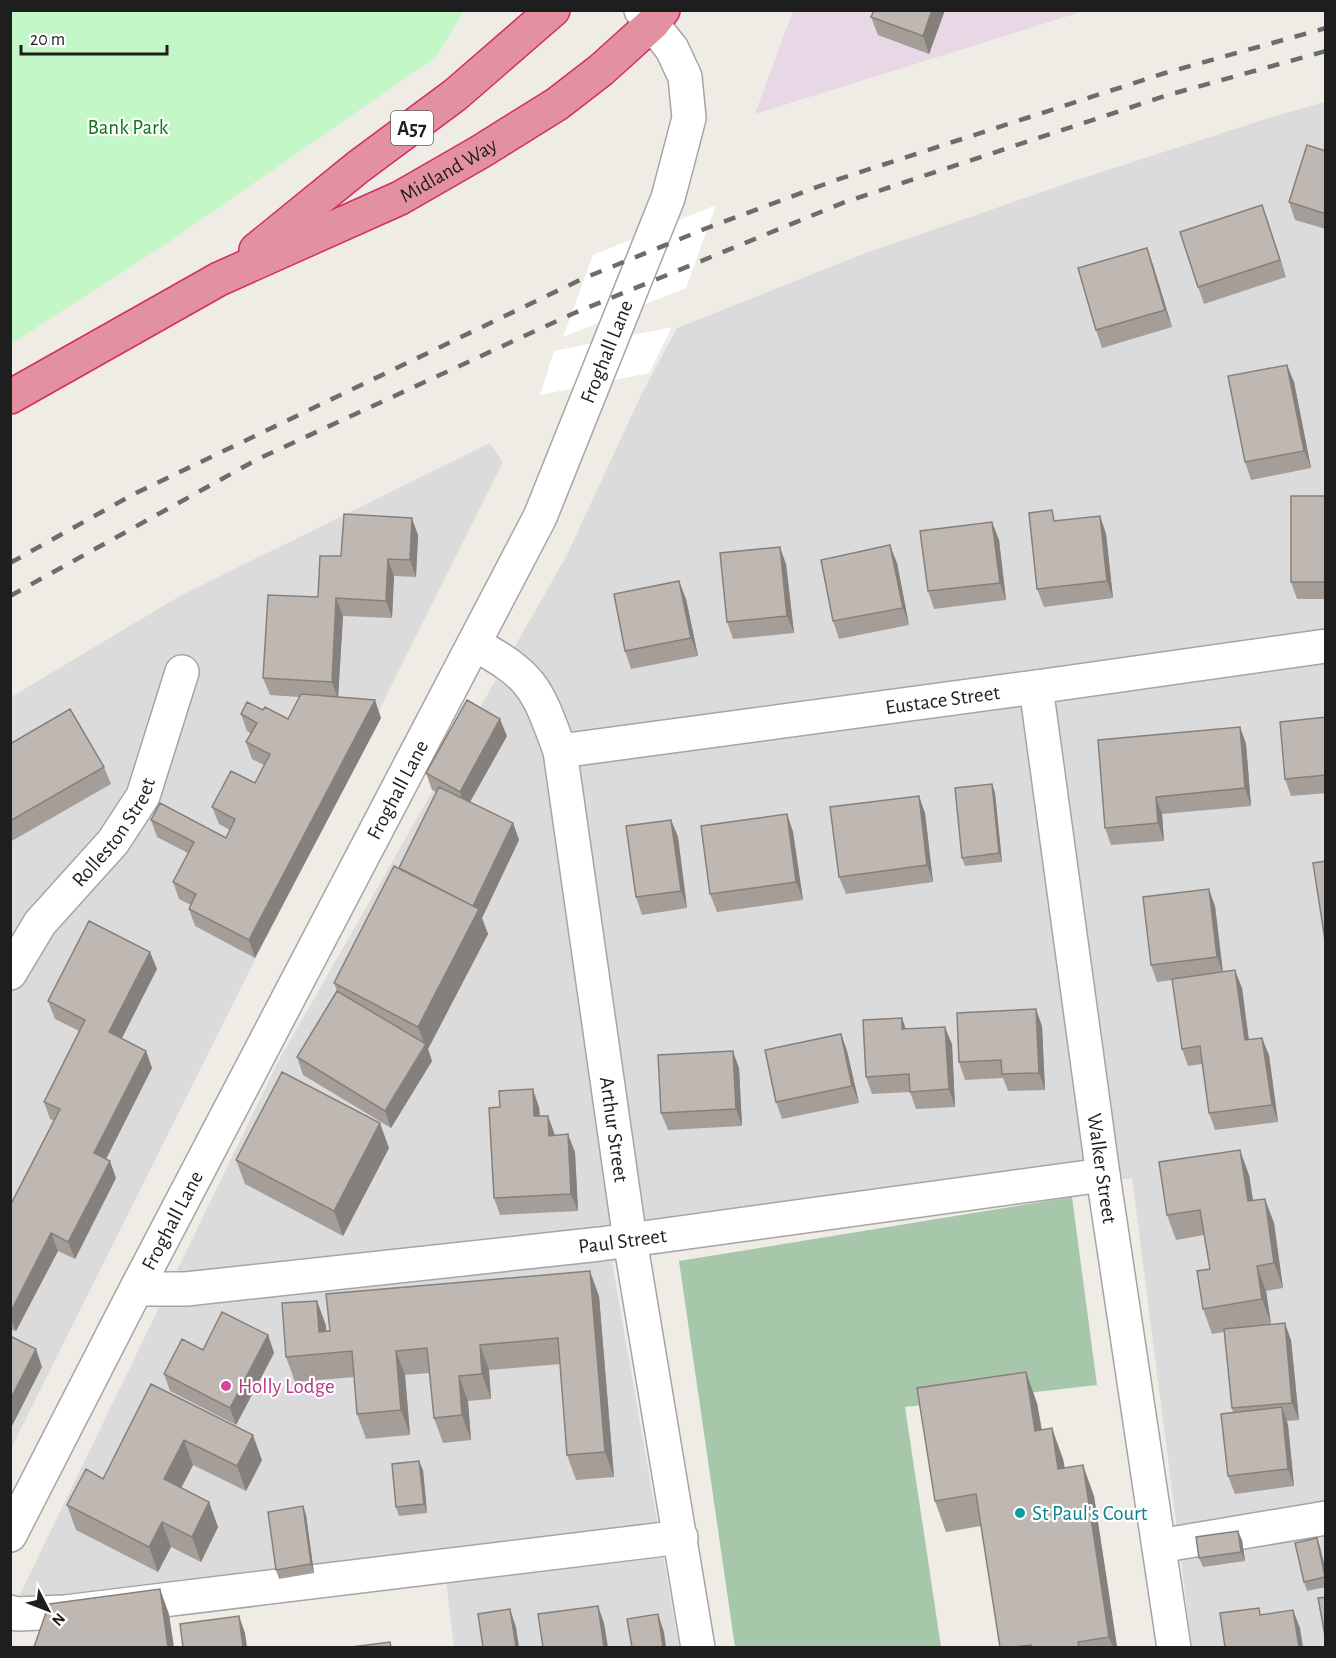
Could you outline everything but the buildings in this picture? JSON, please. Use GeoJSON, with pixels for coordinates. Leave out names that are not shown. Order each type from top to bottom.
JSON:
{"type":"FeatureCollection","features":[{"type":"Feature","properties":{"kind":"highway","name":"Midland Way"},"geometry":{"type":"LineString","coordinates":[[219,279],[358,166],[464,88],[553,10]]}},
{"type":"Feature","properties":{"kind":"highway","name":"Midland Way"},"geometry":{"type":"LineString","coordinates":[[10,397],[219,279],[400,198],[480,152],[557,104],[601,70],[652,15]]}},
{"type":"Feature","properties":{"kind":"street","name":"Froghall Lane"},"geometry":{"type":"LineString","coordinates":[[10,1535],[540,516],[656,230],[677,171],[689,118],[685,77],[652,15]]}},
{"type":"Feature","properties":{"kind":"street","name":"Arthur Street"},"geometry":{"type":"LineString","coordinates":[[474,644],[513,666],[526,678],[541,699],[560,751],[630,1240],[698,1647]]}},
{"type":"Feature","properties":{"kind":"street","name":"Eustace Street"},"geometry":{"type":"LineString","coordinates":[[560,751],[1326,646]]}},
{"type":"Feature","properties":{"kind":"street","name":"Rolleston Street"},"geometry":{"type":"LineString","coordinates":[[10,973],[40,923],[113,842],[143,796],[182,672]]}},
{"type":"Feature","properties":{"kind":"street","name":"Walker Street"},"geometry":{"type":"LineString","coordinates":[[1036,687],[1103,1175],[1174,1647]]}},
{"type":"Feature","properties":{"kind":"street","name":"Paul Street"},"geometry":{"type":"LineString","coordinates":[[137,1289],[186,1289],[630,1240],[1103,1175]]}},
{"type":"Feature","properties":{"kind":"street"},"geometry":{"type":"LineString","coordinates":[[1159,1546],[1326,1518]]}},
{"type":"Feature","properties":{"kind":"street"},"geometry":{"type":"LineString","coordinates":[[10,1612],[17,1614],[65,1612],[681,1537]]}},
{"type":"Feature","properties":{"kind":"shaded area"},"geometry":{"type":"Polygon","coordinates":[[[793,11],[1084,11],[755,114],[793,11]]]}},
{"type":"Feature","properties":{"kind":"shaded area"},"geometry":{"type":"Polygon","coordinates":[[[1325,102],[1325,1647],[1192,1647],[1132,1178],[612,1262],[679,1647],[454,1647],[445,1572],[10,1615],[278,1062],[567,555],[642,393],[677,328],[863,254],[1080,179],[1325,102]]]}},
{"type":"Feature","properties":{"kind":"shaded area"},"geometry":{"type":"Polygon","coordinates":[[[490,443],[503,462],[11,1449],[11,697],[180,596],[490,443]]]}},
{"type":"Feature","properties":{"kind":"green space","name":"Bank Park"},"geometry":{"type":"Polygon","coordinates":[[[11,10],[464,11],[436,57],[166,244],[11,344],[11,10]]]}},
{"type":"Feature","properties":{"kind":"green space"},"geometry":{"type":"Polygon","coordinates":[[[1072,1197],[1097,1385],[905,1407],[941,1647],[735,1647],[679,1261],[1072,1197]]]}},
{"type":"Feature","properties":{"kind":"pier"},"geometry":{"type":"Polygon","coordinates":[[[716,205],[686,288],[563,337],[593,255],[716,205]]]}},
{"type":"Feature","properties":{"kind":"pier"},"geometry":{"type":"Polygon","coordinates":[[[672,327],[649,373],[540,395],[554,351],[672,327]]]}},
{"type":"Feature","properties":{"kind":"railway"},"geometry":{"type":"LineString","coordinates":[[10,563],[134,494],[582,279],[707,228],[836,180],[1165,73],[1326,28]]}},
{"type":"Feature","properties":{"kind":"railway"},"geometry":{"type":"LineString","coordinates":[[10,596],[258,459],[572,314],[845,202],[1168,95],[1326,51]]}},
{"type":"Feature","properties":{"kind":"place","name":"Holly Lodge"},"geometry":{"type":"Point","coordinates":[226,1386]}},
{"type":"Feature","properties":{"kind":"place","name":"St Paul's Court"},"geometry":{"type":"Point","coordinates":[1020,1513]}}]}
